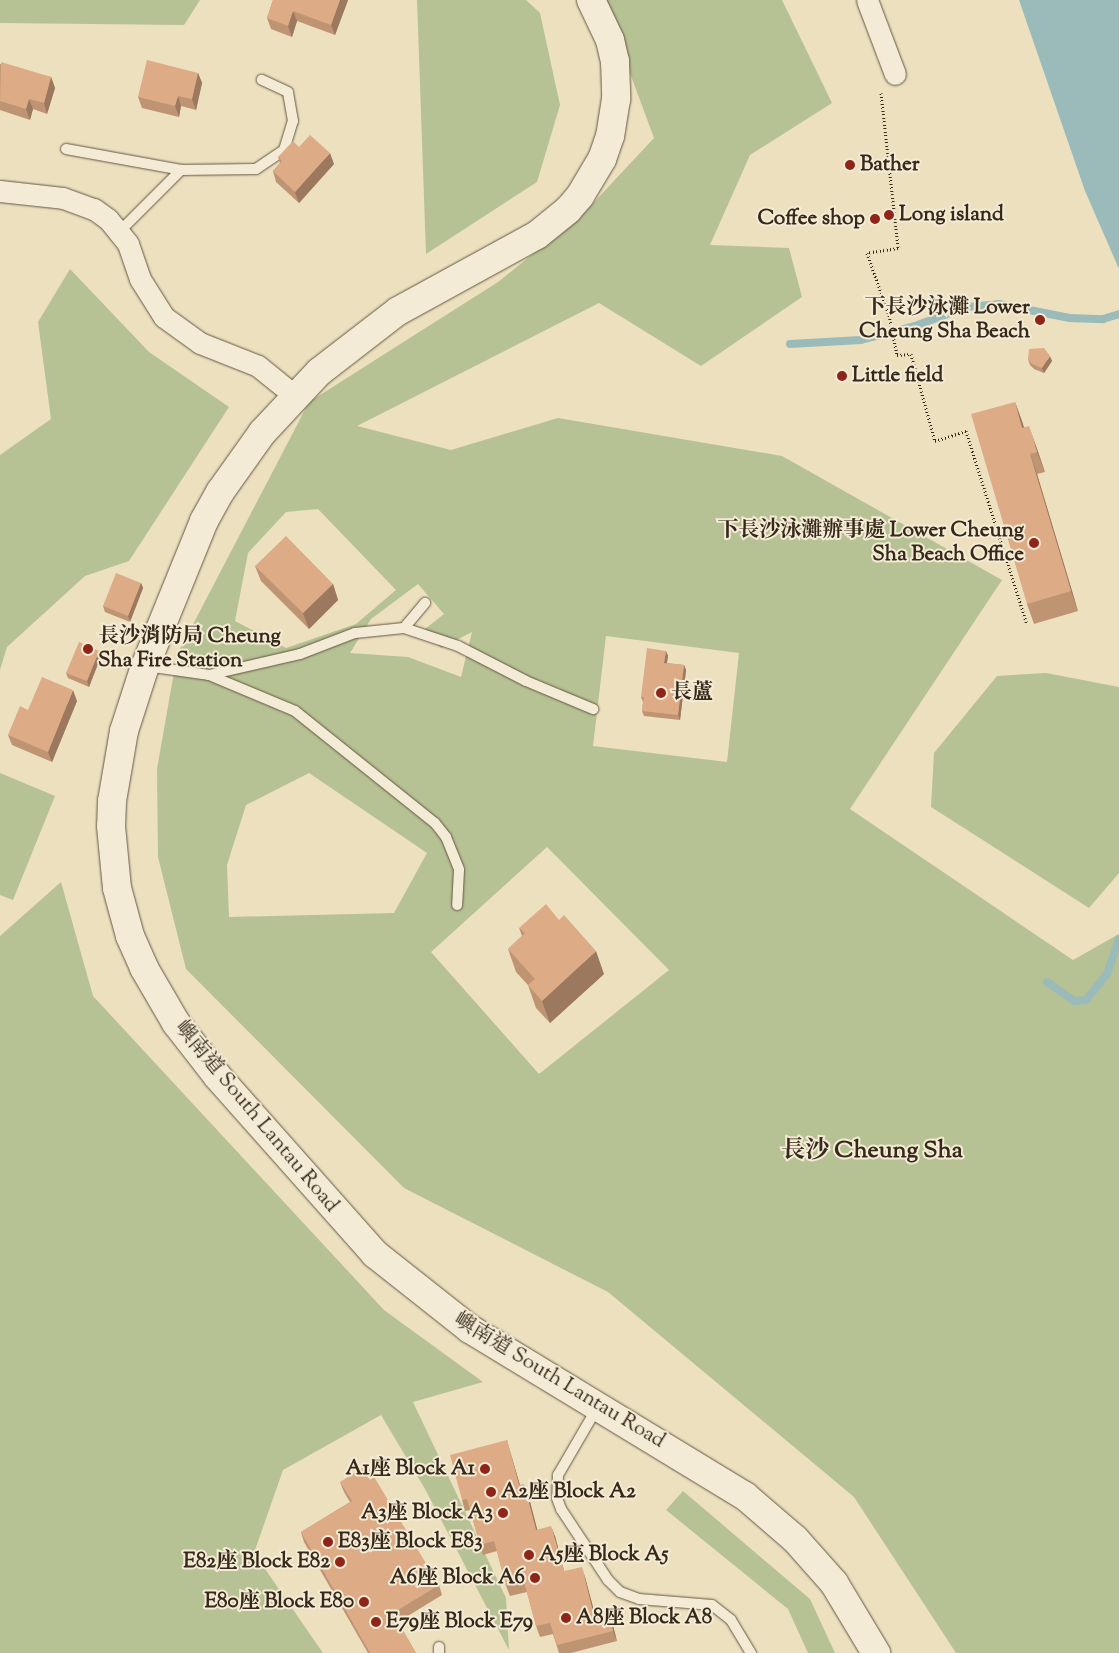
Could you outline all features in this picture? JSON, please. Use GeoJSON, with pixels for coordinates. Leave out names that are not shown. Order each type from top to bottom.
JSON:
{"type":"FeatureCollection","features":[{"type":"Feature","properties":{"kind":"main road","name":"嶼南道 South Lantau Road"},"geometry":{"type":"LineString","coordinates":[[591,0],[610,40],[615,61],[616,99],[610,136],[602,159],[580,196],[568,210],[537,235],[373,327],[295,396],[262,433],[220,492],[189,553],[145,666],[115,774],[111,826],[113,861],[123,913],[144,968],[162,1000],[218,1077],[376,1254],[470,1329],[716,1476],[771,1517],[834,1583],[876,1653]]}},
{"type":"Feature","properties":{"kind":"street"},"geometry":{"type":"LineString","coordinates":[[866,0],[895,74]]}},
{"type":"Feature","properties":{"kind":"street"},"geometry":{"type":"LineString","coordinates":[[0,191],[79,202],[108,219],[119,232],[150,299],[164,316],[200,343],[258,366],[295,396]]}},
{"type":"Feature","properties":{"kind":"lane"},"geometry":{"type":"LineString","coordinates":[[66,149],[181,170],[256,169],[284,150],[292,121],[288,92],[262,80]]}},
{"type":"Feature","properties":{"kind":"lane"},"geometry":{"type":"LineString","coordinates":[[119,232],[181,170]]}},
{"type":"Feature","properties":{"kind":"lane"},"geometry":{"type":"LineString","coordinates":[[404,628],[425,603]]}},
{"type":"Feature","properties":{"kind":"lane"},"geometry":{"type":"LineString","coordinates":[[209,675],[300,654],[355,632],[404,628],[458,646],[526,680],[593,709]]}},
{"type":"Feature","properties":{"kind":"lane"},"geometry":{"type":"LineString","coordinates":[[145,666],[209,675],[294,711],[434,823],[454,852],[459,870],[457,905]]}},
{"type":"Feature","properties":{"kind":"lane"},"geometry":{"type":"LineString","coordinates":[[598,1405],[558,1475],[557,1498],[561,1509],[608,1580],[620,1592],[639,1599],[712,1605],[731,1620],[751,1653]]}},
{"type":"Feature","properties":{"kind":"path"},"geometry":{"type":"LineString","coordinates":[[895,74],[883,77],[881,94],[898,248],[867,252],[889,315],[897,355],[911,354],[935,441],[966,431],[1027,624]]}},
{"type":"Feature","properties":{"kind":"green space"},"geometry":{"type":"Polygon","coordinates":[[[0,0],[200,0],[184,25],[0,23],[0,0]]]}},
{"type":"Feature","properties":{"kind":"green space"},"geometry":{"type":"Polygon","coordinates":[[[417,0],[526,0],[540,13],[560,105],[537,182],[426,254],[417,0]]]}},
{"type":"Feature","properties":{"kind":"green space"},"geometry":{"type":"Polygon","coordinates":[[[603,0],[782,0],[832,103],[750,155],[710,245],[789,248],[802,297],[701,366],[599,303],[357,426],[451,450],[558,418],[782,456],[1002,580],[850,809],[1073,960],[1119,934],[1119,1653],[956,1653],[854,1497],[608,1292],[404,1188],[186,969],[158,857],[157,769],[177,655],[309,402],[498,282],[583,214],[654,138],[603,0]],[[318,509],[286,512],[248,553],[235,621],[286,648],[356,624],[396,590],[318,509]],[[418,584],[371,619],[350,653],[408,657],[461,677],[472,632],[441,648],[425,629],[444,614],[418,584]],[[606,636],[593,746],[727,762],[739,653],[606,636]],[[309,773],[246,805],[227,865],[229,917],[394,913],[427,853],[309,773]],[[547,847],[431,952],[539,1074],[669,970],[547,847]]]}},
{"type":"Feature","properties":{"kind":"green space"},"geometry":{"type":"Polygon","coordinates":[[[70,269],[149,352],[229,407],[129,561],[85,576],[7,647],[0,670],[0,455],[51,419],[38,322],[70,269]]]}},
{"type":"Feature","properties":{"kind":"green space"},"geometry":{"type":"Polygon","coordinates":[[[1046,673],[1119,687],[1119,873],[1089,908],[931,807],[934,753],[997,676],[1046,673]]]}},
{"type":"Feature","properties":{"kind":"green space"},"geometry":{"type":"Polygon","coordinates":[[[0,773],[55,796],[13,900],[0,895],[0,773]]]}},
{"type":"Feature","properties":{"kind":"green space"},"geometry":{"type":"Polygon","coordinates":[[[61,882],[93,996],[384,1310],[483,1382],[413,1402],[506,1598],[509,1650],[425,1489],[381,1415],[283,1470],[254,1553],[323,1653],[0,1653],[0,936],[61,882]]]}},
{"type":"Feature","properties":{"kind":"green space"},"geometry":{"type":"Polygon","coordinates":[[[683,1491],[810,1599],[835,1653],[808,1653],[788,1609],[666,1510],[683,1491]]]}},
{"type":"Feature","properties":{"kind":"water"},"geometry":{"type":"Polygon","coordinates":[[[1019,0],[1119,0],[1119,269],[1085,191],[1019,0]]]}},
{"type":"Feature","properties":{"kind":"building"},"geometry":{"type":"Polygon","coordinates":[[[273,0],[340,0],[331,25],[293,11],[288,26],[267,18],[273,0]]]}},
{"type":"Feature","properties":{"kind":"building"},"geometry":{"type":"Polygon","coordinates":[[[147,60],[198,73],[192,99],[178,96],[175,106],[138,97],[147,60]]]}},
{"type":"Feature","properties":{"kind":"building"},"geometry":{"type":"Polygon","coordinates":[[[1,62],[51,77],[44,103],[29,99],[26,109],[0,101],[1,62]]]}},
{"type":"Feature","properties":{"kind":"building"},"geometry":{"type":"Polygon","coordinates":[[[310,135],[330,153],[295,192],[273,171],[282,161],[278,157],[293,141],[299,147],[310,135]]]}},
{"type":"Feature","properties":{"kind":"building"},"geometry":{"type":"Polygon","coordinates":[[[1044,348],[1050,356],[1042,368],[1032,364],[1028,359],[1029,349],[1044,348]]]}},
{"type":"Feature","properties":{"kind":"building","name":"下長沙泳灘辦事處 Lower Cheung Sha Beach Office"},"geometry":{"type":"Polygon","coordinates":[[[1015,402],[1022,428],[1029,426],[1037,452],[1030,454],[1071,591],[1027,604],[971,414],[1015,402]]]}},
{"type":"Feature","properties":{"kind":"building"},"geometry":{"type":"Polygon","coordinates":[[[286,536],[333,584],[303,613],[255,566],[286,536]]]}},
{"type":"Feature","properties":{"kind":"building"},"geometry":{"type":"Polygon","coordinates":[[[116,573],[141,583],[128,616],[103,606],[116,573]]]}},
{"type":"Feature","properties":{"kind":"building"},"geometry":{"type":"Polygon","coordinates":[[[79,642],[99,651],[87,681],[66,673],[79,642]]]}},
{"type":"Feature","properties":{"kind":"building","name":"長蘆"},"geometry":{"type":"Polygon","coordinates":[[[647,648],[666,651],[664,663],[684,665],[678,715],[642,711],[644,697],[641,697],[647,648]]]}},
{"type":"Feature","properties":{"kind":"building","name":"長沙消防局 Cheung Sha Fire Station"},"geometry":{"type":"Polygon","coordinates":[[[42,677],[73,690],[48,752],[8,735],[20,706],[28,710],[42,677]]]}},
{"type":"Feature","properties":{"kind":"building"},"geometry":{"type":"Polygon","coordinates":[[[546,904],[559,920],[564,915],[596,951],[542,1001],[528,985],[535,979],[508,949],[525,933],[519,928],[546,904]]]}},
{"type":"Feature","properties":{"kind":"building"},"geometry":{"type":"Polygon","coordinates":[[[507,1440],[519,1485],[524,1484],[536,1530],[551,1526],[564,1571],[582,1567],[593,1612],[608,1608],[613,1631],[557,1645],[550,1623],[536,1626],[524,1582],[506,1586],[494,1541],[480,1545],[467,1499],[462,1500],[450,1455],[507,1440]]]}},
{"type":"Feature","properties":{"kind":"building"},"geometry":{"type":"Polygon","coordinates":[[[367,1465],[439,1585],[393,1613],[416,1653],[370,1653],[301,1532],[352,1501],[340,1482],[367,1465]]]}},
{"type":"Feature","properties":{"kind":"waterway"},"geometry":{"type":"LineString","coordinates":[[790,344],[861,340],[915,326],[966,307],[999,304],[1070,318],[1103,319],[1119,314]]}},
{"type":"Feature","properties":{"kind":"waterway"},"geometry":{"type":"LineString","coordinates":[[1047,982],[1074,1001],[1086,1000],[1107,974],[1119,939]]}},
{"type":"Feature","properties":{"kind":"place","name":"Bather"},"geometry":{"type":"Point","coordinates":[850,165]}},
{"type":"Feature","properties":{"kind":"place","name":"Long island"},"geometry":{"type":"Point","coordinates":[889,215]}},
{"type":"Feature","properties":{"kind":"place","name":"Coffee shop"},"geometry":{"type":"Point","coordinates":[875,219]}},
{"type":"Feature","properties":{"kind":"place","name":"下長沙泳灘 Lower Cheung Sha Beach"},"geometry":{"type":"Point","coordinates":[1040,320]}},
{"type":"Feature","properties":{"kind":"place","name":"Little field"},"geometry":{"type":"Point","coordinates":[842,376]}},
{"type":"Feature","properties":{"kind":"place","name":"下長沙泳灘辦事處 Lower Cheung Sha Beach Office"},"geometry":{"type":"Point","coordinates":[1034,543]}},
{"type":"Feature","properties":{"kind":"place","name":"長沙消防局 Cheung Sha Fire Station"},"geometry":{"type":"Point","coordinates":[88,649]}},
{"type":"Feature","properties":{"kind":"place","name":"長蘆"},"geometry":{"type":"Point","coordinates":[661,693]}},
{"type":"Feature","properties":{"kind":"place","name":"A1座 Block A1"},"geometry":{"type":"Point","coordinates":[485,1469]}},
{"type":"Feature","properties":{"kind":"place","name":"A2座 Block A2"},"geometry":{"type":"Point","coordinates":[491,1492]}},
{"type":"Feature","properties":{"kind":"place","name":"A3座 Block A3"},"geometry":{"type":"Point","coordinates":[503,1513]}},
{"type":"Feature","properties":{"kind":"place","name":"E83座 Block E83"},"geometry":{"type":"Point","coordinates":[328,1542]}},
{"type":"Feature","properties":{"kind":"place","name":"A5座 Block A5"},"geometry":{"type":"Point","coordinates":[529,1555]}},
{"type":"Feature","properties":{"kind":"place","name":"E82座 Block E82"},"geometry":{"type":"Point","coordinates":[340,1562]}},
{"type":"Feature","properties":{"kind":"place","name":"A6座 Block A6"},"geometry":{"type":"Point","coordinates":[535,1578]}},
{"type":"Feature","properties":{"kind":"place","name":"E80座 Block E80"},"geometry":{"type":"Point","coordinates":[364,1602]}},
{"type":"Feature","properties":{"kind":"place","name":"A8座 Block A8"},"geometry":{"type":"Point","coordinates":[566,1618]}},
{"type":"Feature","properties":{"kind":"place","name":"E79座 Block E79"},"geometry":{"type":"Point","coordinates":[376,1622]}},
{"type":"Feature","properties":{"kind":"district","name":"長沙 Cheung Sha"},"geometry":{"type":"Point","coordinates":[872,1152]}}]}
